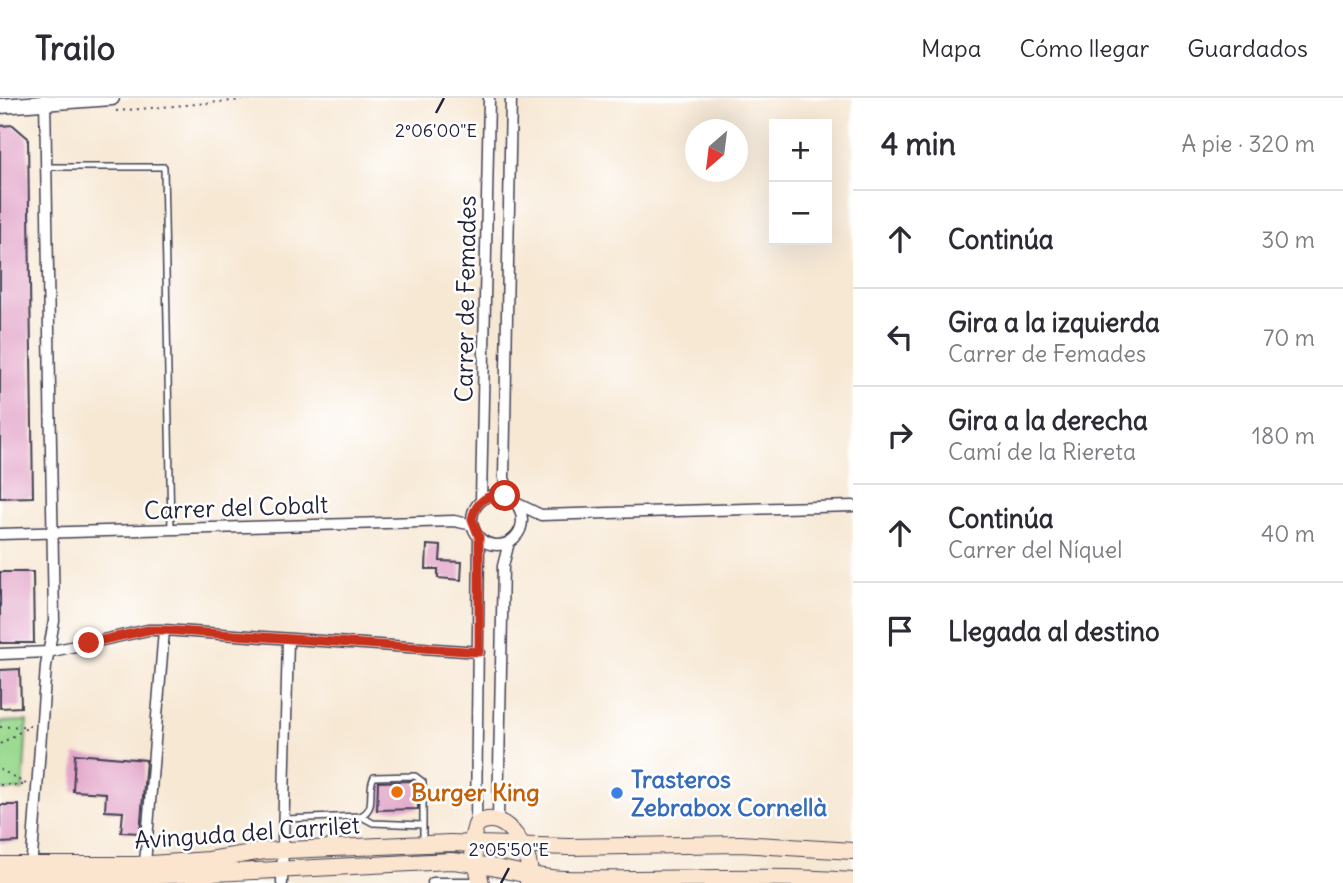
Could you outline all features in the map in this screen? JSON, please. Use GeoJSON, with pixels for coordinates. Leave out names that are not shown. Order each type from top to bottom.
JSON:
{"type":"FeatureCollection","features":[{"type":"Feature","properties":{"kind":"main road"},"geometry":{"type":"LineString","coordinates":[[481,883],[471,843],[476,825],[486,819],[498,819],[509,828],[520,846],[529,880]]}},
{"type":"Feature","properties":{"kind":"main road","name":"Avinguda del Carrilet"},"geometry":{"type":"LineString","coordinates":[[0,878],[209,860],[284,849],[424,844],[740,844],[853,851]]}},
{"type":"Feature","properties":{"kind":"main road","name":"Avinguda del Carrilet"},"geometry":{"type":"LineString","coordinates":[[0,865],[30,875],[77,879],[282,876],[475,862],[497,866],[529,880],[741,877],[853,881]]}},
{"type":"Feature","properties":{"kind":"street","name":"Carrer de Femades"},"geometry":{"type":"LineString","coordinates":[[481,501],[489,98]]}},
{"type":"Feature","properties":{"kind":"street"},"geometry":{"type":"LineString","coordinates":[[511,98],[504,478],[522,515],[521,527]]}},
{"type":"Feature","properties":{"kind":"street"},"geometry":{"type":"LineString","coordinates":[[0,106],[46,100],[114,104]]}},
{"type":"Feature","properties":{"kind":"street"},"geometry":{"type":"LineString","coordinates":[[30,875],[48,652],[54,621],[46,100]]}},
{"type":"Feature","properties":{"kind":"street"},"geometry":{"type":"LineString","coordinates":[[476,825],[479,537],[473,525],[474,512],[481,501],[492,496],[513,501],[541,515],[853,506]]}},
{"type":"Feature","properties":{"kind":"street"},"geometry":{"type":"LineString","coordinates":[[498,819],[503,566],[509,542],[521,527],[541,515]]}},
{"type":"Feature","properties":{"kind":"street","name":"Carrer del Cobalt"},"geometry":{"type":"LineString","coordinates":[[0,534],[454,521],[473,525]]}},
{"type":"Feature","properties":{"kind":"street"},"geometry":{"type":"LineString","coordinates":[[479,537],[490,544],[509,542]]}},
{"type":"Feature","properties":{"kind":"street"},"geometry":{"type":"LineString","coordinates":[[0,654],[48,652],[148,630],[479,652]]}},
{"type":"Feature","properties":{"kind":"street"},"geometry":{"type":"LineString","coordinates":[[145,864],[164,630]]}},
{"type":"Feature","properties":{"kind":"street"},"geometry":{"type":"LineString","coordinates":[[282,876],[288,639]]}},
{"type":"Feature","properties":{"kind":"street"},"geometry":{"type":"LineString","coordinates":[[433,883],[472,883]]}},
{"type":"Feature","properties":{"kind":"lane"},"geometry":{"type":"LineString","coordinates":[[46,167],[164,167],[171,530]]}},
{"type":"Feature","properties":{"kind":"lane"},"geometry":{"type":"LineString","coordinates":[[285,819],[360,816],[366,814],[371,805],[371,782],[374,777],[415,776],[424,782],[424,844]]}},
{"type":"Feature","properties":{"kind":"lane"},"geometry":{"type":"LineString","coordinates":[[360,816],[373,823],[424,825]]}},
{"type":"Feature","properties":{"kind":"path"},"geometry":{"type":"LineString","coordinates":[[114,104],[266,98]]}},
{"type":"Feature","properties":{"kind":"path"},"geometry":{"type":"LineString","coordinates":[[0,727],[31,726],[0,744]]}},
{"type":"Feature","properties":{"kind":"path"},"geometry":{"type":"LineString","coordinates":[[0,769],[27,785],[0,785]]}},
{"type":"Feature","properties":{"kind":"green space"},"geometry":{"type":"Polygon","coordinates":[[[27,721],[23,790],[0,790],[0,722],[27,721]]]}},
{"type":"Feature","properties":{"kind":"building"},"geometry":{"type":"Polygon","coordinates":[[[13,125],[28,138],[33,497],[0,498],[0,126],[13,125]]]}},
{"type":"Feature","properties":{"kind":"building"},"geometry":{"type":"Polygon","coordinates":[[[427,545],[441,546],[440,561],[462,562],[461,580],[438,578],[438,569],[426,569],[427,545]]]}},
{"type":"Feature","properties":{"kind":"building"},"geometry":{"type":"Polygon","coordinates":[[[0,572],[33,572],[34,643],[0,643],[0,572]]]}},
{"type":"Feature","properties":{"kind":"building"},"geometry":{"type":"Polygon","coordinates":[[[20,669],[21,707],[0,708],[0,670],[20,669]]]}},
{"type":"Feature","properties":{"kind":"building"},"geometry":{"type":"Polygon","coordinates":[[[75,754],[146,760],[140,833],[121,832],[123,812],[105,811],[106,793],[73,791],[75,754]]]}},
{"type":"Feature","properties":{"kind":"building","name":"Burger King"},"geometry":{"type":"Polygon","coordinates":[[[413,781],[418,785],[418,809],[377,810],[378,782],[413,781]]]}},
{"type":"Feature","properties":{"kind":"building"},"geometry":{"type":"Polygon","coordinates":[[[0,805],[19,805],[19,842],[0,843],[0,805]]]}},
{"type":"Feature","properties":{"kind":"place","name":"Burger King"},"geometry":{"type":"Point","coordinates":[397,792]}},
{"type":"Feature","properties":{"kind":"place","name":"Trasteros Zebrabox Cornellà"},"geometry":{"type":"Point","coordinates":[617,793]}},
{"type":"Feature","properties":{"kind":"route"},"geometry":{"type":"LineString","coordinates":[[89,643],[148,630],[164,630],[479,652],[479,537],[472,519],[481,501],[492,496],[505,496]]}}]}
